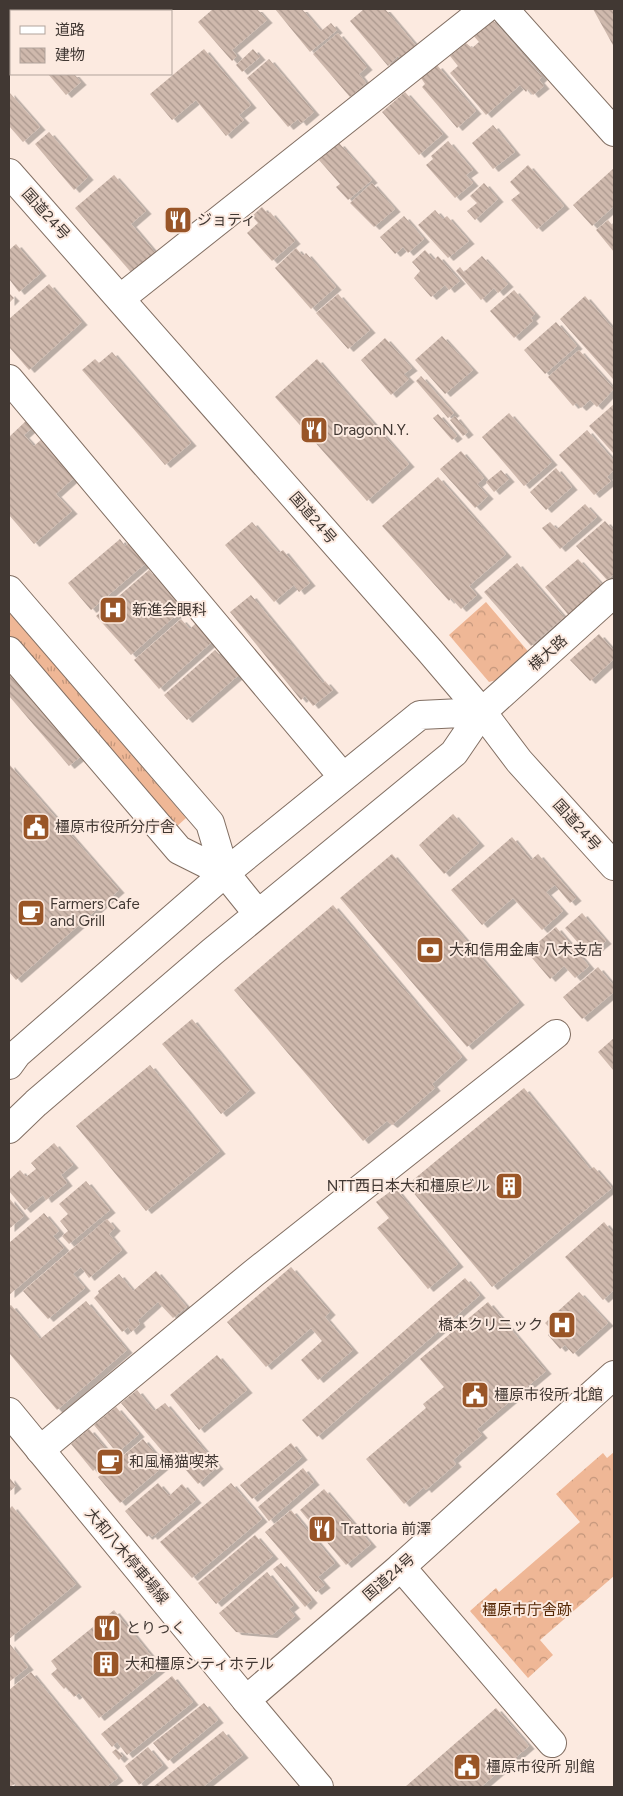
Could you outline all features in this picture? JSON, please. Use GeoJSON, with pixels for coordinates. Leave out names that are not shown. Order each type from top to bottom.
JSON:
{"type":"FeatureCollection","features":[{"type":"Feature","properties":{"kind":"main road"},"geometry":{"type":"LineString","coordinates":[[121,298],[485,9]]}},
{"type":"Feature","properties":{"kind":"main road"},"geometry":{"type":"LineString","coordinates":[[504,9],[614,132]]}},
{"type":"Feature","properties":{"kind":"main road","name":"国道24号"},"geometry":{"type":"LineString","coordinates":[[9,173],[121,298],[482,712],[519,761],[614,866]]}},
{"type":"Feature","properties":{"kind":"main road"},"geometry":{"type":"LineString","coordinates":[[9,379],[343,777]]}},
{"type":"Feature","properties":{"kind":"main road"},"geometry":{"type":"LineString","coordinates":[[9,590],[210,823],[225,873],[258,914]]}},
{"type":"Feature","properties":{"kind":"main road","name":"横大路"},"geometry":{"type":"LineString","coordinates":[[9,1130],[36,1103],[258,914],[454,754],[482,712],[614,593]]}},
{"type":"Feature","properties":{"kind":"main road"},"geometry":{"type":"LineString","coordinates":[[9,651],[179,850],[225,873]]}},
{"type":"Feature","properties":{"kind":"main road"},"geometry":{"type":"LineString","coordinates":[[12,1054],[225,873],[420,715],[482,712]]}},
{"type":"Feature","properties":{"kind":"main road"},"geometry":{"type":"LineString","coordinates":[[40,1450],[254,1273],[556,1034]]}},
{"type":"Feature","properties":{"kind":"main road","name":"国道24号"},"geometry":{"type":"LineString","coordinates":[[246,1700],[401,1567],[614,1375]]}},
{"type":"Feature","properties":{"kind":"main road","name":"大和八木停車場線"},"geometry":{"type":"LineString","coordinates":[[9,1412],[246,1700]]}},
{"type":"Feature","properties":{"kind":"main road"},"geometry":{"type":"LineString","coordinates":[[401,1567],[552,1743]]}},
{"type":"Feature","properties":{"kind":"main road"},"geometry":{"type":"LineString","coordinates":[[246,1700],[319,1787]]}},
{"type":"Feature","properties":{"kind":"green space"},"geometry":{"type":"Polygon","coordinates":[[[486,602],[532,656],[508,677],[489,682],[449,635],[486,602]]]}},
{"type":"Feature","properties":{"kind":"green space"},"geometry":{"type":"Polygon","coordinates":[[[9,612],[186,818],[174,829],[9,636],[9,612]]]}},
{"type":"Feature","properties":{"kind":"green space","name":"橿原市庁舎跡"},"geometry":{"type":"Polygon","coordinates":[[[614,1452],[614,1576],[540,1640],[553,1655],[528,1678],[470,1611],[496,1588],[499,1592],[580,1522],[556,1494],[603,1453],[607,1458],[614,1452]]]}},
{"type":"Feature","properties":{"kind":"building"},"geometry":{"type":"Polygon","coordinates":[[[213,9],[257,9],[267,20],[232,50],[237,56],[232,61],[198,22],[213,9]]]}},
{"type":"Feature","properties":{"kind":"building"},"geometry":{"type":"Polygon","coordinates":[[[275,9],[302,9],[321,31],[331,23],[337,30],[310,52],[275,9]]]}},
{"type":"Feature","properties":{"kind":"building"},"geometry":{"type":"Polygon","coordinates":[[[364,9],[385,9],[418,48],[402,61],[398,56],[388,66],[350,21],[364,9]]]}},
{"type":"Feature","properties":{"kind":"building"},"geometry":{"type":"Polygon","coordinates":[[[593,9],[614,9],[614,47],[593,9]]]}},
{"type":"Feature","properties":{"kind":"building"},"geometry":{"type":"Polygon","coordinates":[[[491,18],[542,77],[539,80],[544,86],[533,95],[528,89],[526,92],[520,85],[486,115],[450,73],[458,66],[450,56],[466,43],[472,48],[479,42],[472,34],[491,18]]]}},
{"type":"Feature","properties":{"kind":"building"},"geometry":{"type":"Polygon","coordinates":[[[338,33],[367,67],[359,74],[366,83],[350,97],[313,54],[338,33]]]}},
{"type":"Feature","properties":{"kind":"building"},"geometry":{"type":"Polygon","coordinates":[[[204,49],[251,105],[239,115],[244,120],[226,136],[196,100],[172,120],[150,94],[204,49]]]}},
{"type":"Feature","properties":{"kind":"building"},"geometry":{"type":"Polygon","coordinates":[[[253,49],[260,57],[242,72],[236,65],[253,49]]]}},
{"type":"Feature","properties":{"kind":"building"},"geometry":{"type":"Polygon","coordinates":[[[269,59],[314,112],[301,123],[298,119],[288,127],[247,78],[269,59]]]}},
{"type":"Feature","properties":{"kind":"building"},"geometry":{"type":"Polygon","coordinates":[[[437,65],[476,111],[457,128],[422,87],[425,84],[421,78],[437,65]]]}},
{"type":"Feature","properties":{"kind":"building"},"geometry":{"type":"Polygon","coordinates":[[[49,75],[75,75],[81,82],[66,95],[49,75]]]}},
{"type":"Feature","properties":{"kind":"building"},"geometry":{"type":"Polygon","coordinates":[[[9,92],[40,127],[23,142],[9,126],[9,92]]]}},
{"type":"Feature","properties":{"kind":"building"},"geometry":{"type":"Polygon","coordinates":[[[405,92],[443,134],[419,155],[382,112],[405,92]]]}},
{"type":"Feature","properties":{"kind":"building"},"geometry":{"type":"Polygon","coordinates":[[[493,125],[515,152],[493,169],[472,143],[493,125]]]}},
{"type":"Feature","properties":{"kind":"building"},"geometry":{"type":"Polygon","coordinates":[[[49,132],[88,177],[74,190],[35,144],[49,132]]]}},
{"type":"Feature","properties":{"kind":"building"},"geometry":{"type":"Polygon","coordinates":[[[448,141],[473,170],[466,175],[473,183],[455,198],[426,165],[433,159],[431,156],[448,141]]]}},
{"type":"Feature","properties":{"kind":"building"},"geometry":{"type":"Polygon","coordinates":[[[339,143],[372,180],[348,200],[336,187],[340,184],[319,160],[339,143]]]}},
{"type":"Feature","properties":{"kind":"building"},"geometry":{"type":"Polygon","coordinates":[[[528,165],[564,206],[537,229],[511,200],[520,193],[510,182],[528,165]]]}},
{"type":"Feature","properties":{"kind":"building"},"geometry":{"type":"Polygon","coordinates":[[[614,168],[614,206],[592,226],[573,205],[614,168]]]}},
{"type":"Feature","properties":{"kind":"building"},"geometry":{"type":"Polygon","coordinates":[[[114,175],[146,211],[131,224],[159,257],[136,278],[75,208],[114,175]]]}},
{"type":"Feature","properties":{"kind":"building"},"geometry":{"type":"Polygon","coordinates":[[[372,183],[395,209],[374,227],[350,203],[372,183]]]}},
{"type":"Feature","properties":{"kind":"building"},"geometry":{"type":"Polygon","coordinates":[[[484,183],[498,199],[475,220],[467,211],[477,203],[470,196],[484,183]]]}},
{"type":"Feature","properties":{"kind":"building"},"geometry":{"type":"Polygon","coordinates":[[[262,207],[268,214],[270,212],[295,241],[272,261],[247,233],[258,223],[252,216],[262,207]]]}},
{"type":"Feature","properties":{"kind":"building"},"geometry":{"type":"Polygon","coordinates":[[[435,210],[443,219],[447,216],[469,241],[448,258],[418,225],[435,210]]]}},
{"type":"Feature","properties":{"kind":"building"},"geometry":{"type":"Polygon","coordinates":[[[404,216],[424,239],[408,253],[403,247],[395,254],[380,237],[404,216]]]}},
{"type":"Feature","properties":{"kind":"building"},"geometry":{"type":"Polygon","coordinates":[[[608,220],[614,227],[614,252],[596,230],[608,220]]]}},
{"type":"Feature","properties":{"kind":"building"},"geometry":{"type":"Polygon","coordinates":[[[16,244],[41,273],[19,292],[9,279],[9,250],[16,244]]]}},
{"type":"Feature","properties":{"kind":"building"},"geometry":{"type":"Polygon","coordinates":[[[296,248],[303,256],[306,253],[336,287],[311,309],[275,268],[296,248]]]}},
{"type":"Feature","properties":{"kind":"building"},"geometry":{"type":"Polygon","coordinates":[[[425,250],[434,260],[438,256],[460,281],[449,290],[445,285],[431,297],[414,278],[420,271],[412,262],[425,250]]]}},
{"type":"Feature","properties":{"kind":"building"},"geometry":{"type":"Polygon","coordinates":[[[482,256],[508,284],[498,293],[494,288],[481,300],[456,271],[460,267],[464,272],[482,256]]]}},
{"type":"Feature","properties":{"kind":"building"},"geometry":{"type":"Polygon","coordinates":[[[49,284],[82,322],[29,370],[9,347],[9,319],[49,284]]]}},
{"type":"Feature","properties":{"kind":"building"},"geometry":{"type":"Polygon","coordinates":[[[514,290],[535,314],[531,318],[533,321],[514,338],[490,311],[514,290]]]}},
{"type":"Feature","properties":{"kind":"building"},"geometry":{"type":"Polygon","coordinates":[[[9,293],[14,298],[9,303],[9,293]]]}},
{"type":"Feature","properties":{"kind":"building"},"geometry":{"type":"Polygon","coordinates":[[[338,294],[370,330],[348,349],[316,313],[338,294]]]}},
{"type":"Feature","properties":{"kind":"building"},"geometry":{"type":"Polygon","coordinates":[[[585,296],[614,330],[613,379],[560,319],[585,296]]]}},
{"type":"Feature","properties":{"kind":"building"},"geometry":{"type":"Polygon","coordinates":[[[556,322],[577,346],[545,374],[524,350],[556,322]]]}},
{"type":"Feature","properties":{"kind":"building"},"geometry":{"type":"Polygon","coordinates":[[[442,336],[473,370],[445,394],[415,360],[442,336]]]}},
{"type":"Feature","properties":{"kind":"building"},"geometry":{"type":"Polygon","coordinates":[[[385,338],[412,368],[404,374],[409,379],[391,395],[361,360],[385,338]]]}},
{"type":"Feature","properties":{"kind":"building"},"geometry":{"type":"Polygon","coordinates":[[[579,350],[614,389],[597,407],[590,400],[581,408],[576,403],[573,406],[548,377],[579,350]]]}},
{"type":"Feature","properties":{"kind":"building"},"geometry":{"type":"Polygon","coordinates":[[[112,352],[191,443],[165,465],[82,370],[95,359],[99,363],[112,352]]]}},
{"type":"Feature","properties":{"kind":"building"},"geometry":{"type":"Polygon","coordinates":[[[317,359],[409,464],[367,501],[275,397],[317,359]]]}},
{"type":"Feature","properties":{"kind":"building"},"geometry":{"type":"Polygon","coordinates":[[[421,376],[454,413],[448,418],[416,381],[421,376]]]}},
{"type":"Feature","properties":{"kind":"building"},"geometry":{"type":"Polygon","coordinates":[[[614,404],[614,454],[589,426],[614,404]]]}},
{"type":"Feature","properties":{"kind":"building"},"geometry":{"type":"Polygon","coordinates":[[[509,413],[552,462],[524,486],[482,437],[509,413]]]}},
{"type":"Feature","properties":{"kind":"building"},"geometry":{"type":"Polygon","coordinates":[[[438,414],[457,436],[452,440],[433,418],[438,414]]]}},
{"type":"Feature","properties":{"kind":"building"},"geometry":{"type":"Polygon","coordinates":[[[455,416],[468,432],[463,436],[450,420],[455,416]]]}},
{"type":"Feature","properties":{"kind":"building"},"geometry":{"type":"Polygon","coordinates":[[[27,420],[33,427],[24,435],[34,446],[43,438],[76,476],[56,494],[72,511],[34,544],[9,515],[9,437],[27,420]]]}},
{"type":"Feature","properties":{"kind":"building"},"geometry":{"type":"Polygon","coordinates":[[[587,430],[614,461],[614,470],[607,477],[611,481],[594,495],[559,455],[587,430]]]}},
{"type":"Feature","properties":{"kind":"building"},"geometry":{"type":"Polygon","coordinates":[[[461,451],[484,478],[477,484],[488,496],[475,508],[440,469],[461,451]]]}},
{"type":"Feature","properties":{"kind":"building"},"geometry":{"type":"Polygon","coordinates":[[[556,468],[572,487],[546,510],[530,492],[556,468]]]}},
{"type":"Feature","properties":{"kind":"building"},"geometry":{"type":"Polygon","coordinates":[[[501,470],[509,479],[494,492],[486,482],[501,470]]]}},
{"type":"Feature","properties":{"kind":"building"},"geometry":{"type":"Polygon","coordinates":[[[438,477],[506,554],[469,586],[477,595],[461,609],[451,598],[449,601],[382,526],[438,477]]]}},
{"type":"Feature","properties":{"kind":"building"},"geometry":{"type":"Polygon","coordinates":[[[585,504],[597,517],[560,549],[542,528],[550,522],[557,529],[585,504]]]}},
{"type":"Feature","properties":{"kind":"building"},"geometry":{"type":"Polygon","coordinates":[[[605,521],[614,531],[614,574],[607,580],[576,546],[605,521]]]}},
{"type":"Feature","properties":{"kind":"building"},"geometry":{"type":"Polygon","coordinates":[[[252,522],[279,553],[283,550],[310,583],[299,592],[294,585],[274,602],[225,545],[252,522]]]}},
{"type":"Feature","properties":{"kind":"building"},"geometry":{"type":"Polygon","coordinates":[[[120,539],[125,546],[129,543],[146,563],[91,610],[68,583],[120,539]]]}},
{"type":"Feature","properties":{"kind":"building"},"geometry":{"type":"Polygon","coordinates":[[[578,559],[605,588],[571,618],[545,587],[578,559]]]}},
{"type":"Feature","properties":{"kind":"building"},"geometry":{"type":"Polygon","coordinates":[[[517,563],[564,617],[531,646],[484,592],[517,563]]]}},
{"type":"Feature","properties":{"kind":"building"},"geometry":{"type":"Polygon","coordinates":[[[149,570],[183,609],[131,655],[96,616],[149,570]]]}},
{"type":"Feature","properties":{"kind":"building"},"geometry":{"type":"Polygon","coordinates":[[[251,595],[323,683],[325,681],[333,690],[313,706],[305,696],[301,700],[230,612],[251,595]]]}},
{"type":"Feature","properties":{"kind":"building"},"geometry":{"type":"Polygon","coordinates":[[[181,619],[190,629],[197,622],[213,641],[159,689],[134,660],[181,619]]]}},
{"type":"Feature","properties":{"kind":"building"},"geometry":{"type":"Polygon","coordinates":[[[599,634],[614,651],[614,659],[590,681],[570,660],[599,634]]]}},
{"type":"Feature","properties":{"kind":"building"},"geometry":{"type":"Polygon","coordinates":[[[215,650],[227,662],[229,660],[241,673],[187,720],[164,695],[215,650]]]}},
{"type":"Feature","properties":{"kind":"building"},"geometry":{"type":"Polygon","coordinates":[[[9,672],[81,756],[69,766],[9,696],[9,672]]]}},
{"type":"Feature","properties":{"kind":"building","name":"橿原市役所分庁舎"},"geometry":{"type":"Polygon","coordinates":[[[9,764],[119,890],[16,980],[9,972],[9,764]]]}},
{"type":"Feature","properties":{"kind":"building"},"geometry":{"type":"Polygon","coordinates":[[[453,814],[479,843],[444,874],[419,845],[453,814]]]}},
{"type":"Feature","properties":{"kind":"building"},"geometry":{"type":"Polygon","coordinates":[[[512,837],[531,860],[538,854],[576,898],[570,903],[555,885],[546,892],[563,911],[542,930],[513,898],[482,925],[451,890],[512,837]]]}},
{"type":"Feature","properties":{"kind":"building","name":"大和信用金庫 八木支店"},"geometry":{"type":"Polygon","coordinates":[[[392,854],[519,1002],[467,1047],[340,898],[392,854]]]}},
{"type":"Feature","properties":{"kind":"building"},"geometry":{"type":"Polygon","coordinates":[[[333,905],[462,1057],[432,1084],[435,1088],[392,1125],[387,1121],[363,1141],[234,990],[333,905]]]}},
{"type":"Feature","properties":{"kind":"building"},"geometry":{"type":"Polygon","coordinates":[[[582,913],[606,941],[589,955],[565,928],[582,913]]]}},
{"type":"Feature","properties":{"kind":"building"},"geometry":{"type":"Polygon","coordinates":[[[556,927],[589,966],[575,978],[564,966],[550,979],[527,952],[556,927]]]}},
{"type":"Feature","properties":{"kind":"building"},"geometry":{"type":"Polygon","coordinates":[[[598,967],[614,986],[614,992],[582,1019],[563,997],[598,967]]]}},
{"type":"Feature","properties":{"kind":"building"},"geometry":{"type":"Polygon","coordinates":[[[192,1019],[250,1090],[221,1114],[162,1044],[192,1019]]]}},
{"type":"Feature","properties":{"kind":"building"},"geometry":{"type":"Polygon","coordinates":[[[614,1038],[614,1071],[598,1052],[614,1038]]]}},
{"type":"Feature","properties":{"kind":"building"},"geometry":{"type":"Polygon","coordinates":[[[150,1065],[220,1151],[146,1211],[76,1126],[150,1065]]]}},
{"type":"Feature","properties":{"kind":"building","name":"NTT西日本大和橿原ビル"},"geometry":{"type":"Polygon","coordinates":[[[524,1088],[590,1169],[594,1167],[612,1188],[492,1287],[407,1185],[524,1088]]]}},
{"type":"Feature","properties":{"kind":"building"},"geometry":{"type":"Polygon","coordinates":[[[54,1143],[73,1165],[61,1175],[67,1183],[46,1200],[43,1195],[25,1210],[9,1191],[9,1180],[20,1170],[26,1177],[36,1169],[31,1163],[54,1143]]]}},
{"type":"Feature","properties":{"kind":"building"},"geometry":{"type":"Polygon","coordinates":[[[86,1181],[110,1210],[69,1244],[62,1236],[68,1231],[60,1221],[68,1214],[59,1204],[86,1181]]]}},
{"type":"Feature","properties":{"kind":"building"},"geometry":{"type":"Polygon","coordinates":[[[395,1188],[458,1264],[428,1289],[377,1228],[389,1218],[376,1202],[395,1188]]]}},
{"type":"Feature","properties":{"kind":"building"},"geometry":{"type":"Polygon","coordinates":[[[9,1198],[24,1216],[9,1229],[9,1198]]]}},
{"type":"Feature","properties":{"kind":"building"},"geometry":{"type":"Polygon","coordinates":[[[44,1213],[59,1231],[53,1236],[64,1248],[9,1295],[9,1243],[44,1213]]]}},
{"type":"Feature","properties":{"kind":"building"},"geometry":{"type":"Polygon","coordinates":[[[107,1219],[115,1228],[109,1234],[122,1250],[89,1278],[81,1267],[73,1274],[85,1288],[48,1319],[23,1291],[107,1219]]]}},
{"type":"Feature","properties":{"kind":"building"},"geometry":{"type":"Polygon","coordinates":[[[604,1222],[614,1234],[614,1290],[603,1300],[565,1257],[604,1222]]]}},
{"type":"Feature","properties":{"kind":"building"},"geometry":{"type":"Polygon","coordinates":[[[291,1267],[330,1312],[325,1317],[353,1350],[318,1380],[301,1360],[322,1341],[311,1328],[266,1367],[227,1322],[291,1267]]]}},
{"type":"Feature","properties":{"kind":"building"},"geometry":{"type":"Polygon","coordinates":[[[156,1271],[187,1307],[173,1318],[158,1302],[138,1320],[140,1324],[131,1332],[128,1327],[122,1332],[94,1298],[99,1293],[98,1291],[119,1274],[133,1291],[156,1271]]]}},
{"type":"Feature","properties":{"kind":"building"},"geometry":{"type":"Polygon","coordinates":[[[465,1278],[480,1295],[317,1437],[302,1420],[465,1278]]]}},
{"type":"Feature","properties":{"kind":"building"},"geometry":{"type":"Polygon","coordinates":[[[579,1292],[608,1323],[573,1354],[565,1345],[560,1349],[548,1335],[552,1330],[545,1323],[579,1292]]]}},
{"type":"Feature","properties":{"kind":"building"},"geometry":{"type":"Polygon","coordinates":[[[86,1301],[127,1350],[57,1410],[9,1353],[9,1306],[11,1305],[40,1339],[86,1301]]]}},
{"type":"Feature","properties":{"kind":"building","name":"橿原市役所 北館"},"geometry":{"type":"Polygon","coordinates":[[[488,1302],[546,1371],[477,1429],[482,1435],[453,1460],[456,1464],[426,1490],[424,1487],[404,1504],[366,1459],[426,1408],[423,1404],[444,1387],[420,1359],[488,1302]]]}},
{"type":"Feature","properties":{"kind":"building"},"geometry":{"type":"Polygon","coordinates":[[[217,1355],[247,1390],[199,1430],[170,1395],[217,1355]]]}},
{"type":"Feature","properties":{"kind":"building"},"geometry":{"type":"Polygon","coordinates":[[[137,1390],[154,1411],[165,1403],[218,1466],[198,1484],[179,1462],[175,1466],[121,1403],[137,1390]]]}},
{"type":"Feature","properties":{"kind":"building"},"geometry":{"type":"Polygon","coordinates":[[[116,1407],[139,1434],[117,1453],[94,1425],[116,1407]]]}},
{"type":"Feature","properties":{"kind":"building"},"geometry":{"type":"Polygon","coordinates":[[[89,1429],[111,1455],[93,1471],[71,1444],[89,1429]]]}},
{"type":"Feature","properties":{"kind":"building"},"geometry":{"type":"Polygon","coordinates":[[[143,1439],[165,1465],[120,1503],[98,1477],[143,1439]]]}},
{"type":"Feature","properties":{"kind":"building"},"geometry":{"type":"Polygon","coordinates":[[[291,1443],[302,1457],[252,1499],[240,1485],[291,1443]]]}},
{"type":"Feature","properties":{"kind":"building"},"geometry":{"type":"Polygon","coordinates":[[[303,1468],[314,1482],[269,1521],[258,1507],[303,1468]]]}},
{"type":"Feature","properties":{"kind":"building"},"geometry":{"type":"Polygon","coordinates":[[[9,1477],[16,1486],[9,1492],[9,1477]]]}},
{"type":"Feature","properties":{"kind":"building"},"geometry":{"type":"Polygon","coordinates":[[[158,1483],[169,1496],[182,1484],[196,1500],[152,1537],[150,1534],[147,1537],[125,1511],[158,1483]]]}},
{"type":"Feature","properties":{"kind":"building"},"geometry":{"type":"Polygon","coordinates":[[[231,1483],[262,1519],[192,1578],[160,1542],[231,1483]]]}},
{"type":"Feature","properties":{"kind":"building"},"geometry":{"type":"Polygon","coordinates":[[[324,1489],[371,1544],[346,1565],[300,1510],[324,1489]]]}},
{"type":"Feature","properties":{"kind":"building"},"geometry":{"type":"Polygon","coordinates":[[[12,1506],[76,1584],[9,1639],[9,1509],[12,1506]]]}},
{"type":"Feature","properties":{"kind":"building"},"geometry":{"type":"Polygon","coordinates":[[[291,1510],[335,1563],[318,1577],[325,1585],[316,1592],[265,1532],[291,1510]]]}},
{"type":"Feature","properties":{"kind":"building"},"geometry":{"type":"Polygon","coordinates":[[[255,1535],[273,1556],[216,1604],[198,1583],[255,1535]]]}},
{"type":"Feature","properties":{"kind":"building"},"geometry":{"type":"Polygon","coordinates":[[[281,1563],[312,1600],[305,1607],[273,1569],[281,1563]]]}},
{"type":"Feature","properties":{"kind":"building"},"geometry":{"type":"Polygon","coordinates":[[[267,1572],[294,1605],[289,1609],[295,1616],[272,1635],[236,1632],[219,1613],[267,1572]]]}},
{"type":"Feature","properties":{"kind":"building","name":"大和橿原シティホテル"},"geometry":{"type":"Polygon","coordinates":[[[114,1610],[161,1668],[99,1718],[79,1693],[74,1697],[51,1674],[57,1669],[51,1661],[114,1610]]]}},
{"type":"Feature","properties":{"kind":"building"},"geometry":{"type":"Polygon","coordinates":[[[9,1643],[28,1667],[9,1682],[9,1643]]]}},
{"type":"Feature","properties":{"kind":"building"},"geometry":{"type":"Polygon","coordinates":[[[31,1672],[118,1778],[106,1787],[18,1787],[15,1784],[9,1787],[9,1690],[31,1672]]]}},
{"type":"Feature","properties":{"kind":"building"},"geometry":{"type":"Polygon","coordinates":[[[172,1676],[193,1702],[127,1755],[117,1742],[112,1747],[101,1734],[172,1676]]]}},
{"type":"Feature","properties":{"kind":"building"},"geometry":{"type":"Polygon","coordinates":[[[204,1703],[218,1720],[168,1761],[153,1743],[204,1703]]]}},
{"type":"Feature","properties":{"kind":"building","name":"橿原市役所 別館"},"geometry":{"type":"Polygon","coordinates":[[[496,1708],[529,1746],[481,1787],[405,1787],[496,1708]]]}},
{"type":"Feature","properties":{"kind":"building"},"geometry":{"type":"Polygon","coordinates":[[[223,1731],[243,1755],[203,1787],[153,1787],[223,1731]]]}},
{"type":"Feature","properties":{"kind":"building"},"geometry":{"type":"Polygon","coordinates":[[[148,1747],[163,1765],[139,1785],[125,1766],[148,1747]]]}},
{"type":"Feature","properties":{"kind":"building"},"geometry":{"type":"Polygon","coordinates":[[[116,1749],[123,1756],[119,1760],[112,1752],[116,1749]]]}},
{"type":"Feature","properties":{"kind":"place","name":"ジョティ"},"geometry":{"type":"Point","coordinates":[178,220]}},
{"type":"Feature","properties":{"kind":"place","name":"DragonN.Y."},"geometry":{"type":"Point","coordinates":[314,430]}},
{"type":"Feature","properties":{"kind":"place","name":"新進会眼科"},"geometry":{"type":"Point","coordinates":[113,610]}},
{"type":"Feature","properties":{"kind":"place","name":"橿原市役所分庁舎"},"geometry":{"type":"Point","coordinates":[36,827]}},
{"type":"Feature","properties":{"kind":"place","name":"Farmers Cafe and Grill"},"geometry":{"type":"Point","coordinates":[31,913]}},
{"type":"Feature","properties":{"kind":"place","name":"大和信用金庫 八木支店"},"geometry":{"type":"Point","coordinates":[430,950]}},
{"type":"Feature","properties":{"kind":"place","name":"NTT西日本大和橿原ビル"},"geometry":{"type":"Point","coordinates":[509,1186]}},
{"type":"Feature","properties":{"kind":"place","name":"橋本クリニック"},"geometry":{"type":"Point","coordinates":[562,1325]}},
{"type":"Feature","properties":{"kind":"place","name":"橿原市役所 北館"},"geometry":{"type":"Point","coordinates":[475,1395]}},
{"type":"Feature","properties":{"kind":"place","name":"和風桶猫喫茶"},"geometry":{"type":"Point","coordinates":[110,1462]}},
{"type":"Feature","properties":{"kind":"place","name":"Trattoria 前澤"},"geometry":{"type":"Point","coordinates":[322,1529]}},
{"type":"Feature","properties":{"kind":"place","name":"とりっく"},"geometry":{"type":"Point","coordinates":[107,1628]}},
{"type":"Feature","properties":{"kind":"place","name":"大和橿原シティホテル"},"geometry":{"type":"Point","coordinates":[106,1664]}},
{"type":"Feature","properties":{"kind":"place","name":"橿原市役所 別館"},"geometry":{"type":"Point","coordinates":[467,1767]}}]}
